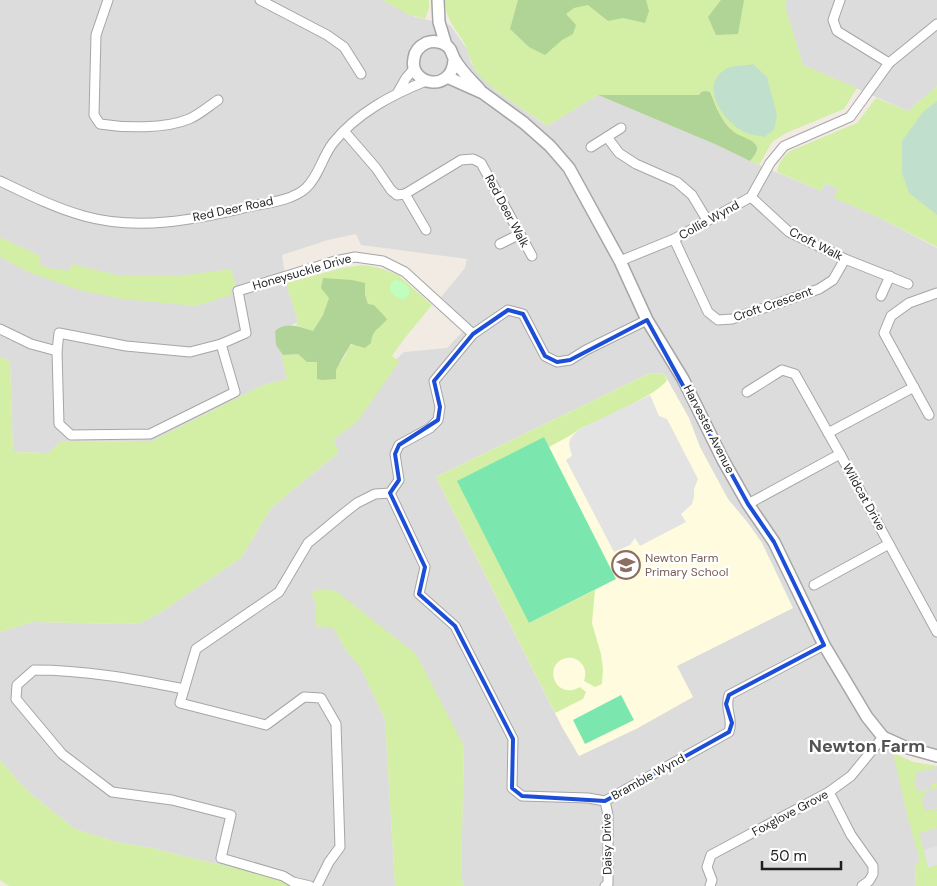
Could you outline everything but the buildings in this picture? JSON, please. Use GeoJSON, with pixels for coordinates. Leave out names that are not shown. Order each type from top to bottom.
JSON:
{"type":"FeatureCollection","features":[{"type":"Feature","properties":{"kind":"street"},"geometry":{"type":"LineString","coordinates":[[108,0],[96,35],[94,115],[100,124],[112,126],[162,126],[189,119],[218,100]]}},
{"type":"Feature","properties":{"kind":"street"},"geometry":{"type":"LineString","coordinates":[[260,0],[327,35],[344,47],[361,74]]}},
{"type":"Feature","properties":{"kind":"street"},"geometry":{"type":"LineString","coordinates":[[438,0],[439,22],[446,45]]}},
{"type":"Feature","properties":{"kind":"street"},"geometry":{"type":"LineString","coordinates":[[840,0],[833,20],[837,31],[889,63]]}},
{"type":"Feature","properties":{"kind":"street"},"geometry":{"type":"LineString","coordinates":[[423,44],[437,42],[446,45],[451,50],[454,67],[447,77],[441,81],[426,81],[414,69],[414,56],[439,22]]}},
{"type":"Feature","properties":{"kind":"street","name":"Collie Wynd"},"geometry":{"type":"LineString","coordinates":[[620,261],[674,239],[752,197],[770,163],[784,146],[850,117],[889,63],[937,24]]}},
{"type":"Feature","properties":{"kind":"street","name":"Harvester Avenue"},"geometry":{"type":"LineString","coordinates":[[454,60],[483,93]]}},
{"type":"Feature","properties":{"kind":"street","name":"Red Deer Road"},"geometry":{"type":"LineString","coordinates":[[398,92],[414,69]]}},
{"type":"Feature","properties":{"kind":"street","name":"Harvester Avenue"},"geometry":{"type":"LineString","coordinates":[[447,77],[483,93],[524,122],[570,168],[620,261],[648,320],[683,379],[723,460],[748,504],[774,542],[824,645],[867,717],[883,737],[905,747],[937,756]]}},
{"type":"Feature","properties":{"kind":"street","name":"Red Deer Road"},"geometry":{"type":"LineString","coordinates":[[0,181],[33,197],[84,216],[117,221],[152,223],[210,217],[289,197],[305,189],[316,176],[332,144],[361,115],[398,92],[426,81]]}},
{"type":"Feature","properties":{"kind":"street"},"geometry":{"type":"LineString","coordinates":[[591,147],[621,128]]}},
{"type":"Feature","properties":{"kind":"street"},"geometry":{"type":"LineString","coordinates":[[344,131],[370,160],[391,190],[397,195],[406,194],[426,230]]}},
{"type":"Feature","properties":{"kind":"street"},"geometry":{"type":"LineString","coordinates":[[607,137],[618,153],[636,164],[677,182],[692,195],[708,220]]}},
{"type":"Feature","properties":{"kind":"street","name":"Red Deer Walk"},"geometry":{"type":"LineString","coordinates":[[406,194],[461,160],[473,159],[482,163],[532,256]]}},
{"type":"Feature","properties":{"kind":"street","name":"Croft Walk"},"geometry":{"type":"LineString","coordinates":[[752,197],[789,232],[908,284]]}},
{"type":"Feature","properties":{"kind":"street"},"geometry":{"type":"LineString","coordinates":[[500,244],[520,234]]}},
{"type":"Feature","properties":{"kind":"street","name":"Croft Crescent"},"geometry":{"type":"LineString","coordinates":[[674,239],[708,312],[718,320],[732,319],[819,289],[833,280],[845,258]]}},
{"type":"Feature","properties":{"kind":"street","name":"Honeysuckle Drive"},"geometry":{"type":"LineString","coordinates":[[57,351],[59,333],[126,346],[190,352],[221,344],[246,333],[238,290],[335,261],[355,257],[383,261],[405,272],[473,334]]}},
{"type":"Feature","properties":{"kind":"street"},"geometry":{"type":"LineString","coordinates":[[881,296],[890,276]]}},
{"type":"Feature","properties":{"kind":"street"},"geometry":{"type":"LineString","coordinates":[[929,415],[884,333],[891,316],[908,303],[937,292]]}},
{"type":"Feature","properties":{"kind":"street"},"geometry":{"type":"LineString","coordinates":[[317,886],[329,862],[340,847],[336,724],[321,698],[304,697],[266,725],[180,703],[196,648],[279,592],[308,543],[343,514],[357,503],[374,494],[390,493],[399,480],[395,454],[399,445],[430,428],[438,420],[440,407],[434,381],[473,334],[508,310],[523,314],[545,356],[557,362],[570,360],[586,350],[648,320]]}},
{"type":"Feature","properties":{"kind":"street"},"geometry":{"type":"LineString","coordinates":[[0,329],[31,344],[57,351],[59,424],[72,435],[150,434],[235,392],[221,344]]}},
{"type":"Feature","properties":{"kind":"street"},"geometry":{"type":"LineString","coordinates":[[747,392],[782,370],[795,374],[840,454]]}},
{"type":"Feature","properties":{"kind":"street"},"geometry":{"type":"LineString","coordinates":[[828,433],[914,387]]}},
{"type":"Feature","properties":{"kind":"street","name":"Wildcat Drive"},"geometry":{"type":"LineString","coordinates":[[748,504],[840,454],[937,632]]}},
{"type":"Feature","properties":{"kind":"street","name":"Bramble Wynd"},"geometry":{"type":"LineString","coordinates":[[390,493],[425,567],[419,594],[456,626],[513,739],[512,788],[522,796],[588,798],[605,801],[729,732],[732,723],[726,704],[729,695],[824,645]]}},
{"type":"Feature","properties":{"kind":"street"},"geometry":{"type":"LineString","coordinates":[[814,585],[889,544]]}},
{"type":"Feature","properties":{"kind":"street"},"geometry":{"type":"LineString","coordinates":[[184,689],[124,677],[60,670],[34,670],[17,685],[16,699],[62,754],[112,792],[172,800],[231,815],[221,858],[310,886]]}},
{"type":"Feature","properties":{"kind":"street","name":"Foxglove Grove"},"geometry":{"type":"LineString","coordinates":[[710,886],[712,880],[707,867],[711,855],[830,792],[851,776],[883,737]]}},
{"type":"Feature","properties":{"kind":"street"},"geometry":{"type":"LineString","coordinates":[[830,792],[851,835],[873,866],[873,874],[869,881],[862,886]]}},
{"type":"Feature","properties":{"kind":"street","name":"Daisy Drive"},"geometry":{"type":"LineString","coordinates":[[605,801],[608,816],[608,884],[605,886]]}},
{"type":"Feature","properties":{"kind":"highlighted area"},"geometry":{"type":"Polygon","coordinates":[[[508,310],[523,314],[545,356],[557,362],[570,360],[647,320],[748,504],[774,542],[824,645],[729,695],[726,704],[732,723],[729,732],[605,801],[522,796],[512,788],[513,739],[455,626],[419,594],[425,567],[390,493],[399,480],[395,454],[399,445],[438,420],[440,407],[434,381],[473,334],[508,310]]]}},
{"type":"Feature","properties":{"kind":"shaded area"},"geometry":{"type":"Polygon","coordinates":[[[0,0],[383,0],[415,17],[450,25],[467,49],[471,63],[495,90],[547,126],[598,95],[821,191],[825,183],[838,189],[835,198],[880,218],[937,248],[937,750],[906,742],[893,753],[913,762],[937,766],[937,886],[915,864],[916,886],[464,886],[461,878],[464,746],[311,592],[316,604],[316,626],[333,627],[346,650],[361,668],[385,719],[395,886],[292,886],[279,878],[152,848],[116,842],[75,829],[27,791],[0,760],[0,632],[32,622],[140,623],[158,614],[241,558],[271,508],[339,452],[333,440],[385,370],[404,352],[447,348],[469,325],[441,297],[465,268],[467,259],[361,245],[356,234],[328,240],[282,255],[286,283],[298,322],[277,332],[287,379],[263,385],[150,442],[62,441],[48,453],[13,452],[10,361],[0,357],[0,0]]]}},
{"type":"Feature","properties":{"kind":"shaded area"},"geometry":{"type":"Polygon","coordinates":[[[787,0],[937,0],[937,86],[908,111],[803,65],[784,6],[787,0]]]}},
{"type":"Feature","properties":{"kind":"shaded area","name":"Newton Farm Primary School"},"geometry":{"type":"Polygon","coordinates":[[[664,374],[666,377],[689,418],[700,447],[728,499],[762,543],[793,608],[677,666],[693,697],[638,728],[579,756],[562,727],[436,477],[646,375],[664,374]]]}},
{"type":"Feature","properties":{"kind":"shaded area"},"geometry":{"type":"Polygon","coordinates":[[[650,395],[659,416],[667,419],[698,479],[694,489],[694,497],[692,504],[681,514],[686,522],[640,546],[635,538],[630,545],[614,552],[566,460],[572,456],[569,445],[570,439],[578,430],[650,395]]]}},
{"type":"Feature","properties":{"kind":"shaded area"},"geometry":{"type":"Polygon","coordinates":[[[937,846],[937,865],[928,868],[924,850],[937,846]]]}},
{"type":"Feature","properties":{"kind":"green space"},"geometry":{"type":"Polygon","coordinates":[[[383,0],[429,0],[429,8],[425,19],[407,14],[383,0]]]}},
{"type":"Feature","properties":{"kind":"green space"},"geometry":{"type":"Polygon","coordinates":[[[445,0],[787,0],[785,6],[803,65],[857,88],[844,109],[786,133],[772,142],[759,165],[750,161],[757,152],[754,143],[734,133],[722,119],[710,92],[701,92],[699,95],[598,95],[547,126],[488,84],[480,76],[473,66],[465,44],[448,17],[445,0]]]}},
{"type":"Feature","properties":{"kind":"green space"},"geometry":{"type":"Polygon","coordinates":[[[518,0],[646,0],[649,11],[645,23],[623,18],[608,21],[588,5],[574,8],[566,14],[576,25],[573,34],[562,40],[545,55],[529,47],[510,29],[518,0]]]}},
{"type":"Feature","properties":{"kind":"green space"},"geometry":{"type":"Polygon","coordinates":[[[721,0],[744,0],[738,34],[716,35],[708,17],[721,0]]]}},
{"type":"Feature","properties":{"kind":"green space"},"geometry":{"type":"Polygon","coordinates":[[[753,64],[767,77],[777,115],[774,130],[764,137],[747,133],[735,126],[721,111],[714,93],[714,84],[718,76],[726,69],[753,64]]]}},
{"type":"Feature","properties":{"kind":"green space"},"geometry":{"type":"Polygon","coordinates":[[[937,86],[937,247],[880,218],[834,198],[838,189],[825,183],[821,191],[777,172],[782,160],[790,151],[857,123],[876,98],[908,111],[937,86]]]}},
{"type":"Feature","properties":{"kind":"green space"},"geometry":{"type":"Polygon","coordinates":[[[705,91],[710,92],[719,114],[729,128],[750,140],[757,147],[757,151],[750,161],[717,145],[598,95],[699,95],[705,91]]]}},
{"type":"Feature","properties":{"kind":"green space"},"geometry":{"type":"Polygon","coordinates":[[[937,101],[937,215],[909,193],[902,173],[902,141],[923,112],[937,101]]]}},
{"type":"Feature","properties":{"kind":"green space"},"geometry":{"type":"Polygon","coordinates":[[[0,237],[40,256],[39,264],[48,268],[69,271],[71,264],[117,275],[186,275],[231,269],[236,286],[231,288],[231,295],[196,306],[122,299],[79,290],[31,273],[0,257],[0,237]]]}},
{"type":"Feature","properties":{"kind":"green space"},"geometry":{"type":"Polygon","coordinates":[[[363,265],[380,268],[398,275],[432,305],[392,356],[399,362],[357,422],[333,440],[339,452],[271,508],[241,558],[158,614],[140,623],[32,622],[0,632],[0,357],[10,361],[13,452],[48,453],[62,441],[150,442],[263,385],[287,379],[281,352],[283,355],[298,354],[307,362],[317,362],[317,372],[338,365],[344,358],[349,346],[371,343],[372,334],[377,328],[365,294],[329,298],[323,315],[313,331],[296,325],[298,322],[286,283],[342,268],[363,265]]]}},
{"type":"Feature","properties":{"kind":"green space"},"geometry":{"type":"Polygon","coordinates":[[[323,278],[365,283],[365,294],[368,304],[374,305],[387,319],[375,332],[371,343],[365,348],[351,344],[336,370],[336,379],[322,380],[317,379],[317,362],[307,362],[298,354],[283,355],[276,345],[275,331],[288,326],[313,331],[323,315],[329,298],[321,288],[323,278]]]}},
{"type":"Feature","properties":{"kind":"green space"},"geometry":{"type":"Polygon","coordinates":[[[395,280],[403,282],[407,286],[409,295],[406,298],[396,297],[390,291],[391,282],[395,280]]]}},
{"type":"Feature","properties":{"kind":"green space"},"geometry":{"type":"Polygon","coordinates":[[[664,374],[667,380],[652,393],[640,400],[578,430],[549,447],[543,437],[529,623],[595,590],[592,623],[601,654],[603,669],[602,684],[595,687],[584,681],[585,669],[578,660],[567,658],[559,661],[553,673],[554,680],[558,685],[563,689],[571,690],[580,687],[586,692],[583,699],[555,713],[436,477],[646,375],[664,374]]]}},
{"type":"Feature","properties":{"kind":"green space"},"geometry":{"type":"Polygon","coordinates":[[[544,437],[616,579],[529,623],[457,481],[544,437]]]}},
{"type":"Feature","properties":{"kind":"green space"},"geometry":{"type":"Polygon","coordinates":[[[321,589],[336,591],[416,654],[464,746],[461,878],[464,886],[395,886],[385,719],[361,668],[346,650],[333,628],[316,626],[316,604],[311,592],[321,589]]]}},
{"type":"Feature","properties":{"kind":"green space"},"geometry":{"type":"Polygon","coordinates":[[[621,695],[634,720],[585,744],[573,720],[621,695]]]}},
{"type":"Feature","properties":{"kind":"green space"},"geometry":{"type":"Polygon","coordinates":[[[893,753],[913,762],[936,766],[936,768],[916,772],[917,778],[914,779],[918,792],[932,788],[931,784],[937,783],[937,788],[924,792],[925,797],[921,798],[925,811],[937,808],[932,811],[937,811],[937,828],[919,833],[928,867],[937,865],[937,886],[916,886],[915,864],[920,861],[893,753]]]}},
{"type":"Feature","properties":{"kind":"green space"},"geometry":{"type":"Polygon","coordinates":[[[0,760],[27,791],[75,829],[116,842],[152,848],[279,878],[292,886],[9,886],[0,880],[0,760]]]}},
{"type":"Feature","properties":{"kind":"place","name":"Newton Farm Primary School"},"geometry":{"type":"Point","coordinates":[626,565]}},
{"type":"Feature","properties":{"kind":"district","name":"Newton Farm"},"geometry":{"type":"Point","coordinates":[867,746]}}]}
